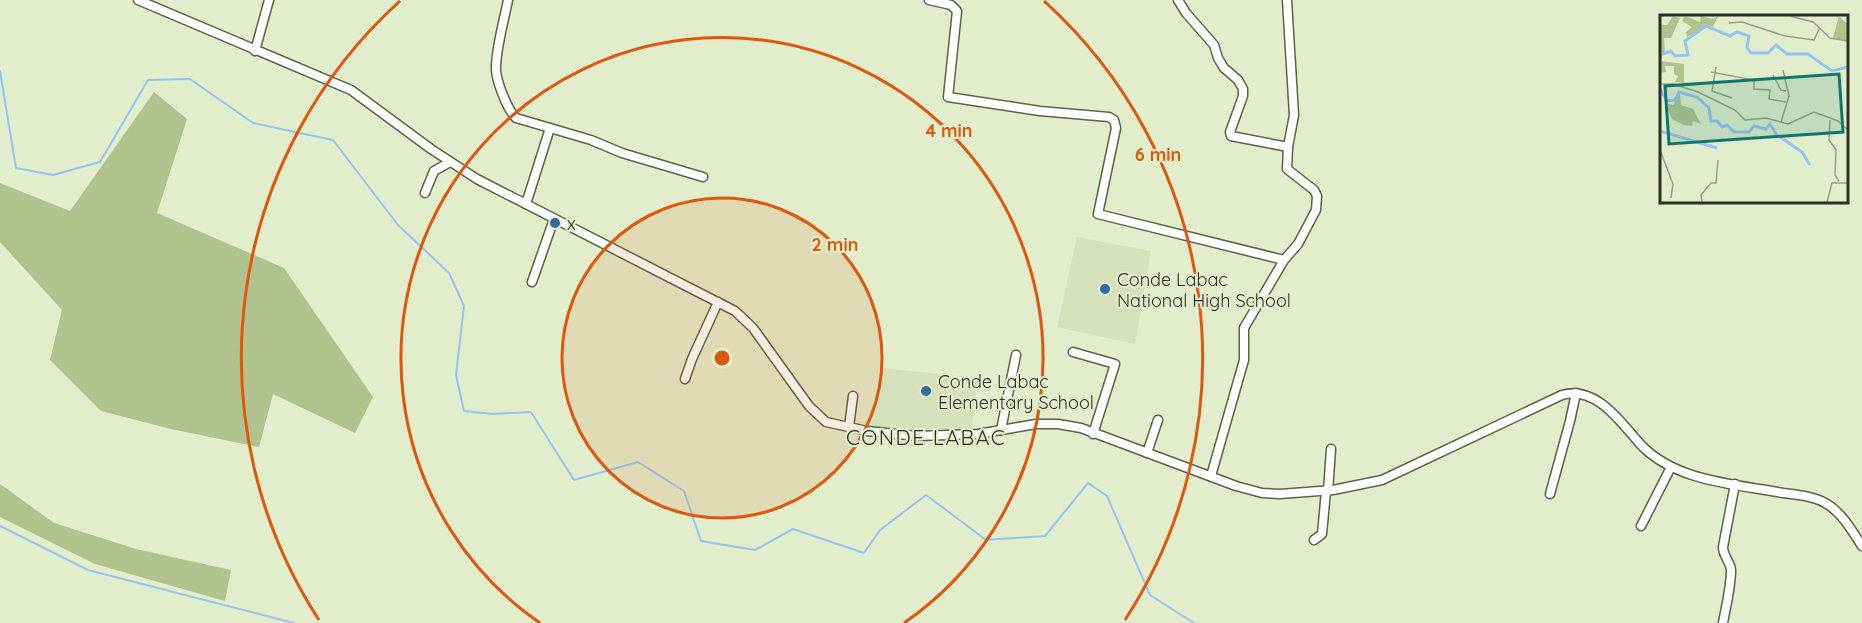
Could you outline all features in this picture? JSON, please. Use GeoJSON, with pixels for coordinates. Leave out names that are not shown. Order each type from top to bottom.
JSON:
{"type":"FeatureCollection","features":[{"type":"Feature","properties":{"kind":"street"},"geometry":{"type":"LineString","coordinates":[[138,0],[351,90],[450,162],[554,219],[735,310],[753,328],[817,415],[826,422],[923,436],[959,435],[1036,424],[1058,424],[1082,428],[1236,486],[1262,493],[1280,494],[1327,491],[1382,480],[1562,395],[1576,393],[1599,401],[1650,453],[1682,472],[1811,497],[1825,502],[1842,517],[1862,546]]}},
{"type":"Feature","properties":{"kind":"street"},"geometry":{"type":"LineString","coordinates":[[255,51],[269,0]]}},
{"type":"Feature","properties":{"kind":"street"},"geometry":{"type":"LineString","coordinates":[[508,0],[496,67],[502,91],[511,113],[516,118],[703,177]]}},
{"type":"Feature","properties":{"kind":"street"},"geometry":{"type":"LineString","coordinates":[[929,0],[951,5],[957,11],[948,97],[1040,111],[1109,117],[1114,120],[1116,128],[1098,214],[1284,260]]}},
{"type":"Feature","properties":{"kind":"street"},"geometry":{"type":"LineString","coordinates":[[1179,0],[1186,14],[1214,45],[1224,68],[1238,80],[1243,89],[1243,96],[1230,132],[1232,135],[1288,147]]}},
{"type":"Feature","properties":{"kind":"street"},"geometry":{"type":"LineString","coordinates":[[1211,476],[1244,360],[1244,328],[1284,260],[1298,244],[1318,202],[1314,190],[1287,169],[1288,147],[1294,116],[1287,0]]}},
{"type":"Feature","properties":{"kind":"street"},"geometry":{"type":"LineString","coordinates":[[526,204],[550,128]]}},
{"type":"Feature","properties":{"kind":"street"},"geometry":{"type":"LineString","coordinates":[[425,193],[434,171],[450,162]]}},
{"type":"Feature","properties":{"kind":"street"},"geometry":{"type":"LineString","coordinates":[[532,282],[554,219]]}},
{"type":"Feature","properties":{"kind":"street"},"geometry":{"type":"LineString","coordinates":[[685,379],[718,302]]}},
{"type":"Feature","properties":{"kind":"street"},"geometry":{"type":"LineString","coordinates":[[1073,352],[1115,364],[1093,434]]}},
{"type":"Feature","properties":{"kind":"street"},"geometry":{"type":"LineString","coordinates":[[1001,430],[1016,355]]}},
{"type":"Feature","properties":{"kind":"street"},"geometry":{"type":"LineString","coordinates":[[1550,494],[1576,393]]}},
{"type":"Feature","properties":{"kind":"street"},"geometry":{"type":"LineString","coordinates":[[849,427],[853,396]]}},
{"type":"Feature","properties":{"kind":"street"},"geometry":{"type":"LineString","coordinates":[[1147,453],[1158,420]]}},
{"type":"Feature","properties":{"kind":"street"},"geometry":{"type":"LineString","coordinates":[[1314,540],[1322,534],[1331,449]]}},
{"type":"Feature","properties":{"kind":"street"},"geometry":{"type":"LineString","coordinates":[[1641,526],[1671,467]]}},
{"type":"Feature","properties":{"kind":"street"},"geometry":{"type":"LineString","coordinates":[[1723,623],[1731,572],[1723,547],[1735,484]]}},
{"type":"Feature","properties":{"kind":"shaded area"},"geometry":{"type":"Polygon","coordinates":[[[154,92],[187,119],[157,213],[284,268],[373,397],[355,433],[273,394],[259,447],[171,429],[101,411],[50,360],[62,310],[0,242],[0,183],[70,211],[154,92]]]}},
{"type":"Feature","properties":{"kind":"shaded area","name":"Conde Labac National High School"},"geometry":{"type":"Polygon","coordinates":[[[1077,237],[1151,251],[1135,344],[1057,327],[1077,237]]]}},
{"type":"Feature","properties":{"kind":"shaded area","name":"Conde Labac Elementary School"},"geometry":{"type":"Polygon","coordinates":[[[881,368],[978,378],[971,430],[871,427],[881,368]]]}},
{"type":"Feature","properties":{"kind":"shaded area"},"geometry":{"type":"Polygon","coordinates":[[[0,484],[54,523],[136,549],[231,570],[225,601],[95,564],[0,517],[0,484]]]}},
{"type":"Feature","properties":{"kind":"waterway"},"geometry":{"type":"LineString","coordinates":[[0,71],[16,168],[53,175],[100,162],[148,80],[190,79],[253,123],[333,140],[398,225],[449,273],[464,306],[456,375],[464,411],[493,414],[531,412],[574,480],[638,462],[684,491],[701,541],[755,550],[793,529],[864,553],[880,530],[926,495],[986,540],[1045,536],[1088,483],[1107,496],[1150,595],[1194,623]]}},
{"type":"Feature","properties":{"kind":"waterway"},"geometry":{"type":"LineString","coordinates":[[0,526],[88,570],[294,623]]}},
{"type":"Feature","properties":{"kind":"place","name":"x"},"geometry":{"type":"Point","coordinates":[555,223]}},
{"type":"Feature","properties":{"kind":"place","name":"Conde Labac National High School"},"geometry":{"type":"Point","coordinates":[1105,289]}},
{"type":"Feature","properties":{"kind":"place","name":"Conde Labac Elementary School"},"geometry":{"type":"Point","coordinates":[926,391]}},
{"type":"Feature","properties":{"kind":"district","name":"CONDE LABAC"},"geometry":{"type":"Point","coordinates":[926,437]}}]}
